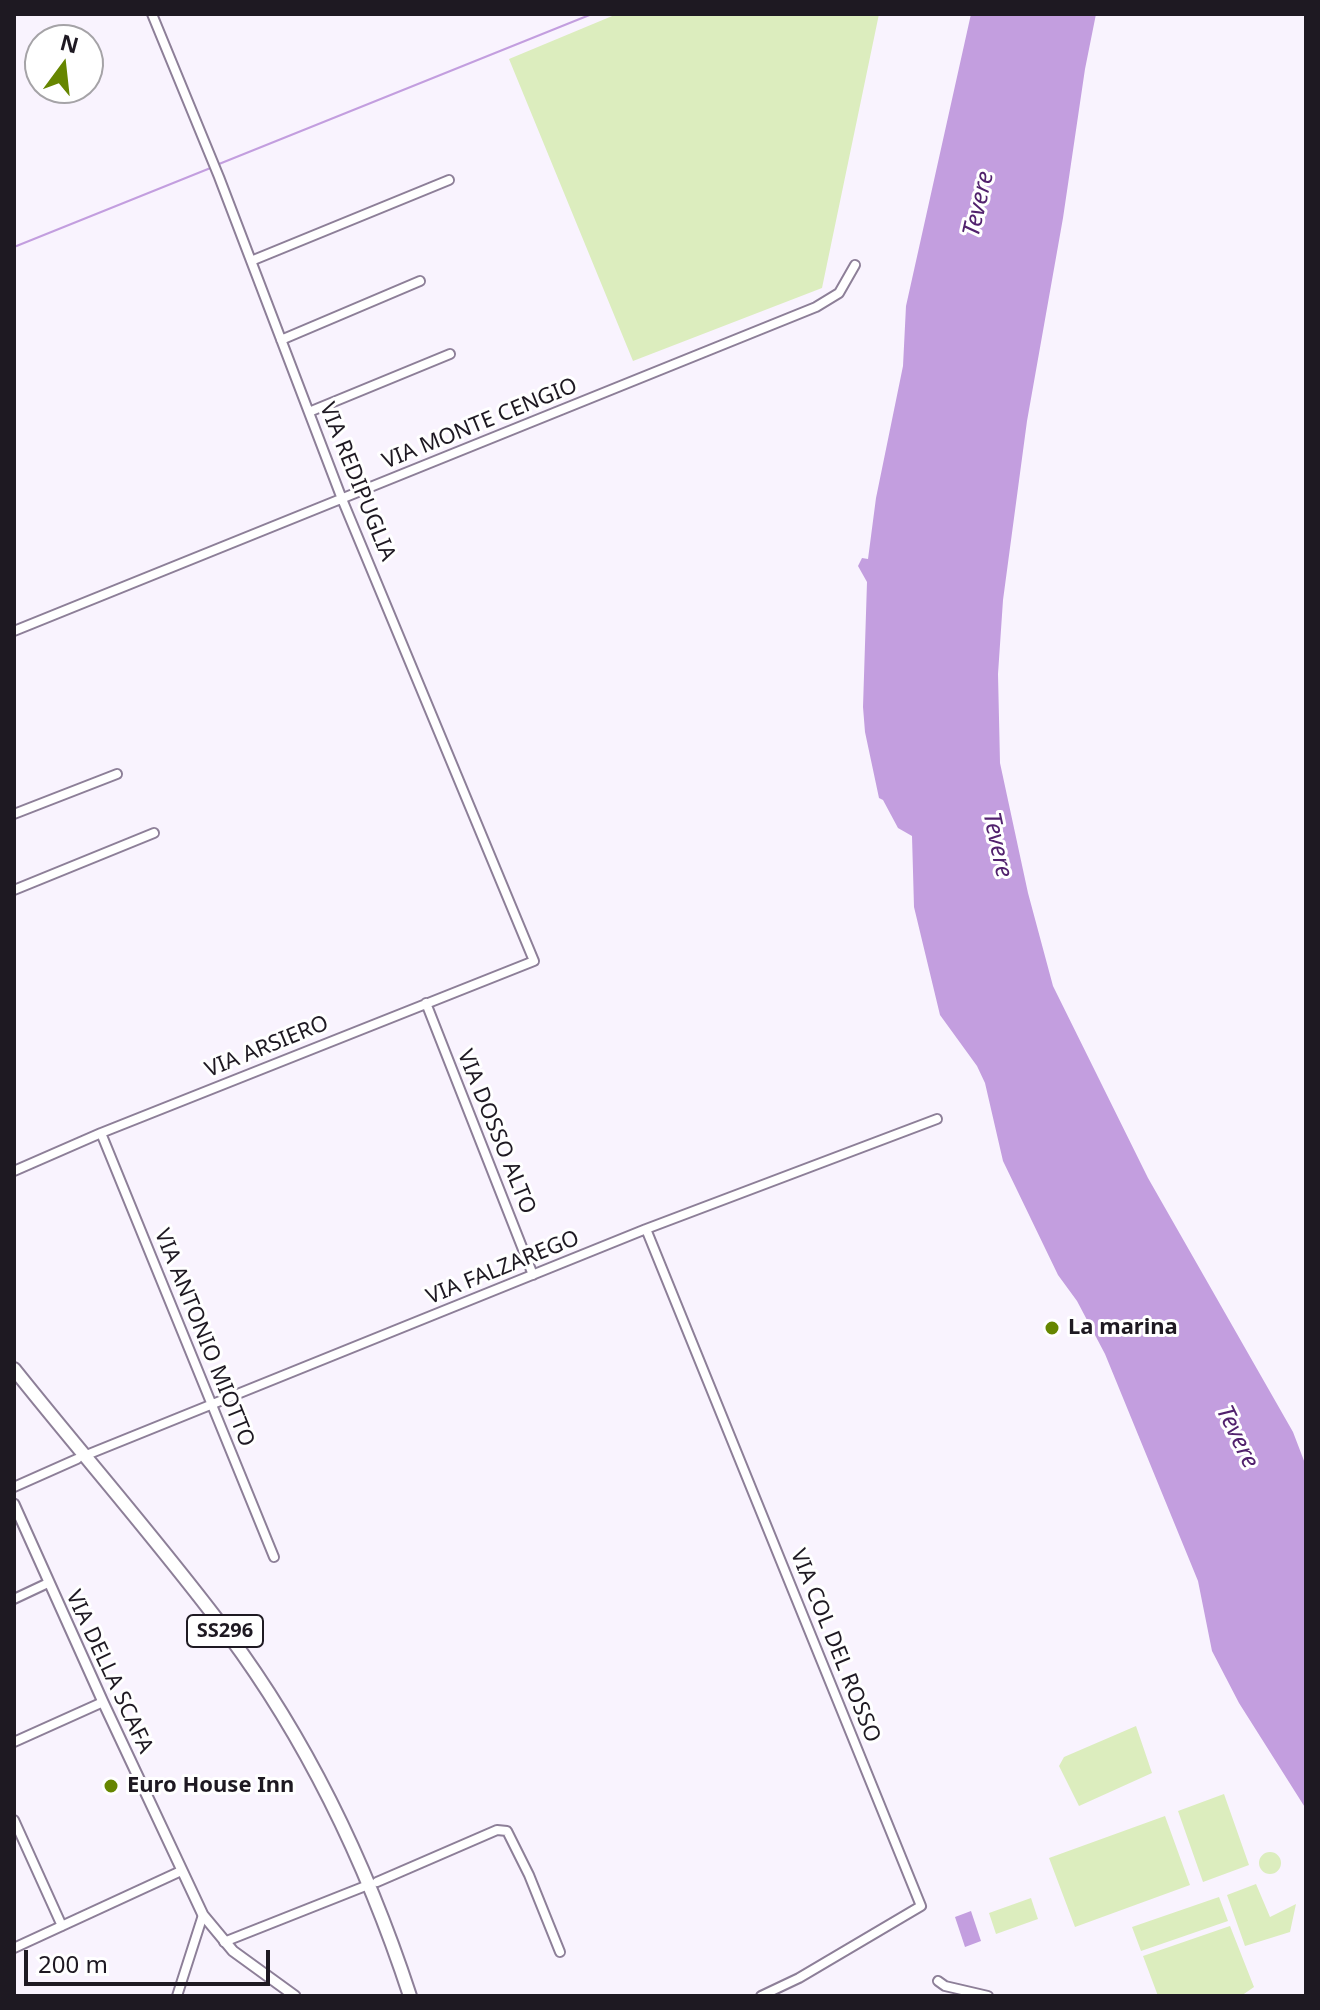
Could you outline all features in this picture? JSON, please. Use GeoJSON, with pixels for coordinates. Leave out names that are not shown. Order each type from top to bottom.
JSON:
{"type":"FeatureCollection","features":[{"type":"Feature","properties":{"kind":"main road","name":"SS296"},"geometry":{"type":"LineString","coordinates":[[14,1369],[80,1458],[229,1635],[274,1703],[342,1824],[390,1935],[410,1996]]}},
{"type":"Feature","properties":{"kind":"street","name":"VIA REDIPUGLIA"},"geometry":{"type":"LineString","coordinates":[[152,14],[219,177],[342,499],[534,961]]}},
{"type":"Feature","properties":{"kind":"street"},"geometry":{"type":"LineString","coordinates":[[251,261],[449,180]]}},
{"type":"Feature","properties":{"kind":"street","name":"VIA MONTE CENGIO"},"geometry":{"type":"LineString","coordinates":[[14,631],[816,307],[839,293],[855,265]]}},
{"type":"Feature","properties":{"kind":"street"},"geometry":{"type":"LineString","coordinates":[[281,340],[420,281]]}},
{"type":"Feature","properties":{"kind":"street"},"geometry":{"type":"LineString","coordinates":[[309,412],[450,354]]}},
{"type":"Feature","properties":{"kind":"street"},"geometry":{"type":"LineString","coordinates":[[14,814],[117,774]]}},
{"type":"Feature","properties":{"kind":"street"},"geometry":{"type":"LineString","coordinates":[[14,890],[154,833]]}},
{"type":"Feature","properties":{"kind":"street","name":"VIA ARSIERO"},"geometry":{"type":"LineString","coordinates":[[14,1171],[101,1133],[534,961]]}},
{"type":"Feature","properties":{"kind":"street","name":"VIA DOSSO ALTO"},"geometry":{"type":"LineString","coordinates":[[426,1003],[533,1275]]}},
{"type":"Feature","properties":{"kind":"street","name":"VIA FALZAREGO"},"geometry":{"type":"LineString","coordinates":[[14,1487],[211,1403],[646,1229],[937,1119]]}},
{"type":"Feature","properties":{"kind":"street","name":"VIA ANTONIO MIOTTO"},"geometry":{"type":"LineString","coordinates":[[101,1133],[274,1557]]}},
{"type":"Feature","properties":{"kind":"street","name":"VIA COL DEL ROSSO"},"geometry":{"type":"LineString","coordinates":[[646,1229],[921,1906],[799,1978],[761,1996]]}},
{"type":"Feature","properties":{"kind":"street","name":"VIA DELLA SCAFA"},"geometry":{"type":"LineString","coordinates":[[14,1504],[203,1915],[244,1961],[295,1996]]}},
{"type":"Feature","properties":{"kind":"street"},"geometry":{"type":"LineString","coordinates":[[14,1599],[48,1583]]}},
{"type":"Feature","properties":{"kind":"street"},"geometry":{"type":"LineString","coordinates":[[14,1742],[103,1702]]}},
{"type":"Feature","properties":{"kind":"street"},"geometry":{"type":"LineString","coordinates":[[14,1820],[62,1926]]}},
{"type":"Feature","properties":{"kind":"street"},"geometry":{"type":"LineString","coordinates":[[377,1882],[497,1830],[507,1831],[529,1875],[560,1952]]}},
{"type":"Feature","properties":{"kind":"street"},"geometry":{"type":"LineString","coordinates":[[14,1948],[181,1871]]}},
{"type":"Feature","properties":{"kind":"street"},"geometry":{"type":"LineString","coordinates":[[224,1942],[363,1887]]}},
{"type":"Feature","properties":{"kind":"street"},"geometry":{"type":"LineString","coordinates":[[177,1996],[203,1915]]}},
{"type":"Feature","properties":{"kind":"street"},"geometry":{"type":"LineString","coordinates":[[938,1981],[945,1986],[988,1996]]}},
{"type":"Feature","properties":{"kind":"green space"},"geometry":{"type":"Polygon","coordinates":[[[617,14],[879,14],[822,288],[633,361],[509,59],[617,14]]]}},
{"type":"Feature","properties":{"kind":"green space"},"geometry":{"type":"Polygon","coordinates":[[[1136,1726],[1152,1773],[1079,1806],[1059,1766],[1064,1757],[1136,1726]]]}},
{"type":"Feature","properties":{"kind":"green space"},"geometry":{"type":"Polygon","coordinates":[[[1224,1794],[1249,1865],[1203,1882],[1178,1811],[1224,1794]]]}},
{"type":"Feature","properties":{"kind":"green space"},"geometry":{"type":"Polygon","coordinates":[[[1165,1816],[1190,1885],[1075,1927],[1049,1858],[1165,1816]]]}},
{"type":"Feature","properties":{"kind":"green space"},"geometry":{"type":"Polygon","coordinates":[[[1270,1852],[1278,1855],[1281,1863],[1278,1871],[1270,1874],[1262,1871],[1259,1863],[1262,1855],[1270,1852]]]}},
{"type":"Feature","properties":{"kind":"green space"},"geometry":{"type":"Polygon","coordinates":[[[1256,1884],[1270,1917],[1296,1904],[1290,1932],[1245,1946],[1227,1895],[1256,1884]]]}},
{"type":"Feature","properties":{"kind":"green space"},"geometry":{"type":"Polygon","coordinates":[[[1219,1897],[1228,1921],[1141,1951],[1132,1927],[1219,1897]]]}},
{"type":"Feature","properties":{"kind":"green space"},"geometry":{"type":"Polygon","coordinates":[[[1031,1898],[1038,1919],[996,1934],[989,1913],[1031,1898]]]}},
{"type":"Feature","properties":{"kind":"green space"},"geometry":{"type":"Polygon","coordinates":[[[1230,1926],[1254,1987],[1241,1996],[1158,1996],[1143,1956],[1230,1926]]]}},
{"type":"Feature","properties":{"kind":"water","name":"Tevere"},"geometry":{"type":"Polygon","coordinates":[[[971,14],[1096,14],[1027,421],[1003,600],[998,674],[1000,763],[1028,893],[1053,986],[1148,1178],[1293,1432],[1306,1466],[1306,1809],[1239,1703],[1212,1651],[1198,1581],[1105,1354],[1077,1301],[1058,1275],[1003,1161],[985,1083],[977,1066],[940,1015],[914,907],[912,836],[898,828],[879,798],[865,732],[867,582],[858,566],[862,558],[868,559],[876,498],[903,366],[906,306],[971,14]]]}},
{"type":"Feature","properties":{"kind":"water"},"geometry":{"type":"Polygon","coordinates":[[[971,1911],[981,1941],[965,1947],[955,1917],[971,1911]]]}},
{"type":"Feature","properties":{"kind":"waterway"},"geometry":{"type":"LineString","coordinates":[[219,164],[592,14]]}},
{"type":"Feature","properties":{"kind":"waterway"},"geometry":{"type":"LineString","coordinates":[[14,247],[213,167]]}},
{"type":"Feature","properties":{"kind":"place","name":"La marina"},"geometry":{"type":"Point","coordinates":[1052,1328]}},
{"type":"Feature","properties":{"kind":"place","name":"Euro House Inn"},"geometry":{"type":"Point","coordinates":[111,1786]}}]}
